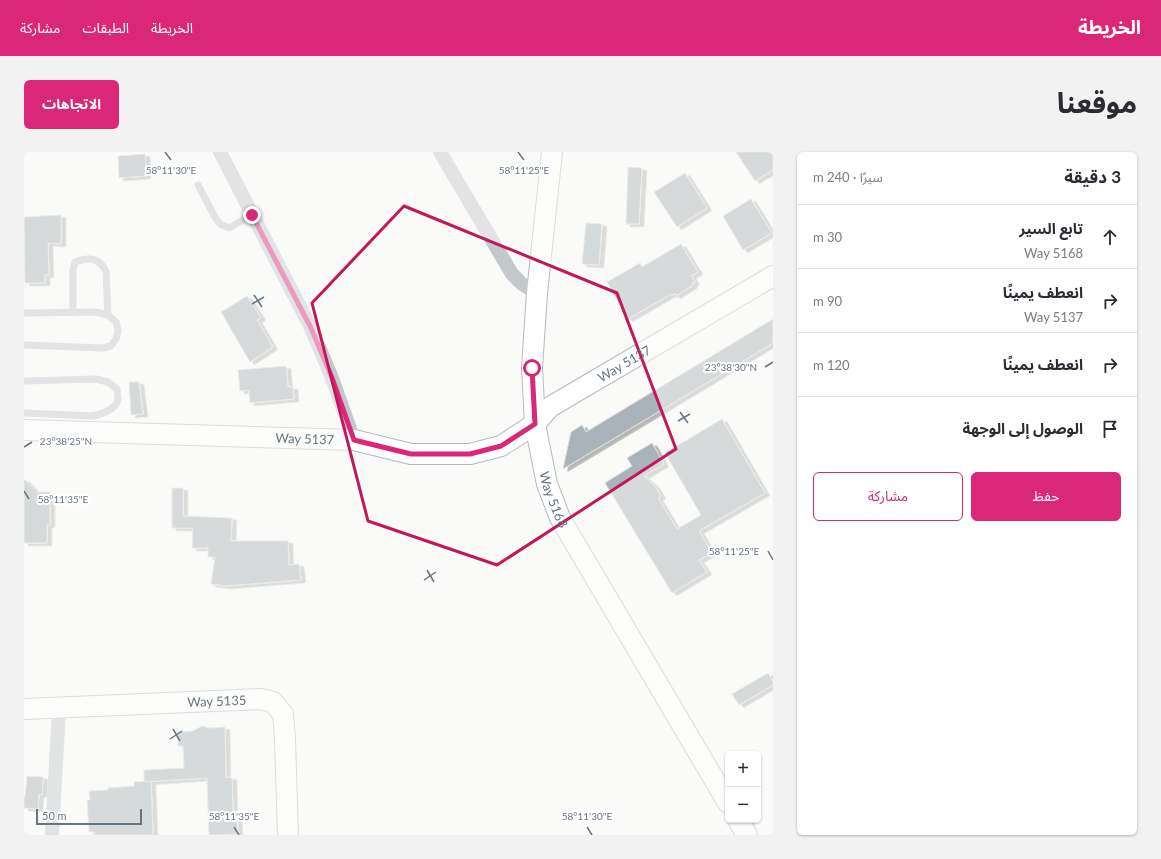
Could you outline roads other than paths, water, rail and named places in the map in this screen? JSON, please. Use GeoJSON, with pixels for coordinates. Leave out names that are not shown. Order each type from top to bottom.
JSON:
{"type":"FeatureCollection","features":[{"type":"Feature","properties":{"kind":"street"},"geometry":{"type":"LineString","coordinates":[[220,152],[311,328],[332,378],[354,440]]}},
{"type":"Feature","properties":{"kind":"street"},"geometry":{"type":"LineString","coordinates":[[440,152],[512,274],[522,284],[537,293]]}},
{"type":"Feature","properties":{"kind":"street","name":"Way 5168"},"geometry":{"type":"LineString","coordinates":[[552,152],[537,293],[532,368],[535,424],[547,484],[560,518],[725,798]]}},
{"type":"Feature","properties":{"kind":"street","name":"Way 5137"},"geometry":{"type":"LineString","coordinates":[[24,430],[354,440],[411,454],[470,454],[501,446],[535,424],[550,407],[773,276]]}},
{"type":"Feature","properties":{"kind":"street","name":"Way 5135"},"geometry":{"type":"LineString","coordinates":[[24,709],[261,699],[273,702],[283,714],[288,835]]}},
{"type":"Feature","properties":{"kind":"street"},"geometry":{"type":"LineString","coordinates":[[52,835],[59,708]]}},
{"type":"Feature","properties":{"kind":"street"},"geometry":{"type":"LineString","coordinates":[[740,823],[747,835]]}},
{"type":"Feature","properties":{"kind":"lane"},"geometry":{"type":"LineString","coordinates":[[198,185],[220,224],[229,228],[252,215]]}},
{"type":"Feature","properties":{"kind":"lane"},"geometry":{"type":"LineString","coordinates":[[73,312],[73,270],[75,262],[83,259],[97,260],[104,266],[106,272],[108,314]]}},
{"type":"Feature","properties":{"kind":"lane"},"geometry":{"type":"LineString","coordinates":[[24,312],[95,312],[108,314],[116,322],[118,331],[116,339],[111,346],[103,348],[24,345]]}},
{"type":"Feature","properties":{"kind":"lane"},"geometry":{"type":"LineString","coordinates":[[24,381],[96,379],[108,382],[117,389],[118,399],[114,407],[103,414],[93,416],[24,413]]}}]}
